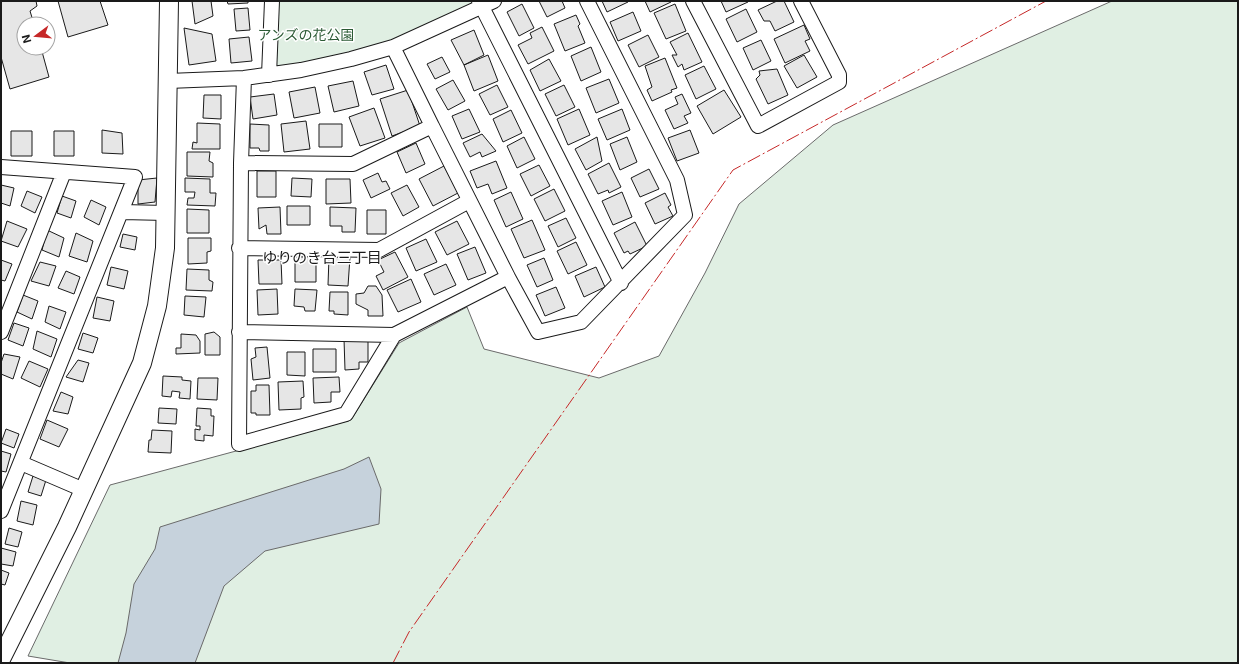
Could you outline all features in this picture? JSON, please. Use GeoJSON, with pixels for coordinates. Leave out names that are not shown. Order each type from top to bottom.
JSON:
{"type":"FeatureCollection","features":[{"type":"Feature","properties":{"kind":"street"},"geometry":{"type":"LineString","coordinates":[[1,659],[84,490],[142,363],[157,306],[165,248],[169,1]]}},
{"type":"Feature","properties":{"kind":"street"},"geometry":{"type":"LineString","coordinates":[[269,75],[272,1]]}},
{"type":"Feature","properties":{"kind":"street"},"geometry":{"type":"LineString","coordinates":[[393,47],[469,201],[538,332],[582,322],[685,215],[677,180],[587,1]]}},
{"type":"Feature","properties":{"kind":"street"},"geometry":{"type":"LineString","coordinates":[[693,1],[758,126],[839,82],[839,75],[801,1]]}},
{"type":"Feature","properties":{"kind":"street"},"geometry":{"type":"LineString","coordinates":[[168,81],[244,78],[269,75],[351,59],[393,47],[485,3],[621,283]]}},
{"type":"Feature","properties":{"kind":"street"},"geometry":{"type":"LineString","coordinates":[[244,78],[239,248],[239,444],[346,414],[394,335]]}},
{"type":"Feature","properties":{"kind":"street"},"geometry":{"type":"LineString","coordinates":[[241,163],[353,164],[432,126]]}},
{"type":"Feature","properties":{"kind":"street"},"geometry":{"type":"LineString","coordinates":[[1,167],[135,177],[1,511]]}},
{"type":"Feature","properties":{"kind":"street"},"geometry":{"type":"LineString","coordinates":[[1,332],[64,172]]}},
{"type":"Feature","properties":{"kind":"street"},"geometry":{"type":"LineString","coordinates":[[239,248],[379,250],[469,201]]}},
{"type":"Feature","properties":{"kind":"street"},"geometry":{"type":"LineString","coordinates":[[122,212],[166,213]]}},
{"type":"Feature","properties":{"kind":"street"},"geometry":{"type":"LineString","coordinates":[[239,332],[394,335],[508,277]]}},
{"type":"Feature","properties":{"kind":"street"},"geometry":{"type":"LineString","coordinates":[[21,463],[84,490]]}},
{"type":"Feature","properties":{"kind":"green space","name":"アンズの花公園"},"geometry":{"type":"Polygon","coordinates":[[[272,1],[479,1],[393,47],[269,75],[272,1]]]}},
{"type":"Feature","properties":{"kind":"green space"},"geometry":{"type":"Polygon","coordinates":[[[1112,1],[1238,1],[1238,663],[70,663],[28,656],[110,485],[351,420],[399,343],[467,307],[484,349],[599,378],[659,356],[705,273],[739,204],[833,125],[1112,1]]]}},
{"type":"Feature","properties":{"kind":"shaded area"},"geometry":{"type":"Polygon","coordinates":[[[369,457],[381,489],[379,524],[265,551],[224,586],[195,663],[118,663],[126,633],[134,584],[155,549],[160,527],[344,469],[369,457]]]}},
{"type":"Feature","properties":{"kind":"building"},"geometry":{"type":"Polygon","coordinates":[[[1,1],[36,1],[37,6],[30,11],[32,16],[16,16],[16,56],[43,56],[49,77],[10,89],[1,57],[1,1]]]}},
{"type":"Feature","properties":{"kind":"building"},"geometry":{"type":"Polygon","coordinates":[[[58,1],[100,1],[108,25],[68,37],[58,1]]]}},
{"type":"Feature","properties":{"kind":"building"},"geometry":{"type":"Polygon","coordinates":[[[192,1],[211,1],[213,16],[195,24],[192,1]]]}},
{"type":"Feature","properties":{"kind":"building"},"geometry":{"type":"Polygon","coordinates":[[[227,1],[248,1],[248,3],[228,4],[227,1]]]}},
{"type":"Feature","properties":{"kind":"building"},"geometry":{"type":"Polygon","coordinates":[[[539,1],[562,1],[565,8],[547,17],[539,1]]]}},
{"type":"Feature","properties":{"kind":"building"},"geometry":{"type":"Polygon","coordinates":[[[602,1],[628,1],[628,2],[607,12],[602,1]]]}},
{"type":"Feature","properties":{"kind":"building"},"geometry":{"type":"Polygon","coordinates":[[[645,1],[670,1],[671,2],[650,12],[645,1]]]}},
{"type":"Feature","properties":{"kind":"building"},"geometry":{"type":"Polygon","coordinates":[[[721,1],[748,1],[748,2],[726,12],[721,1]]]}},
{"type":"Feature","properties":{"kind":"building"},"geometry":{"type":"Polygon","coordinates":[[[777,1],[784,1],[794,22],[775,31],[770,21],[764,21],[758,10],[777,1]]]}},
{"type":"Feature","properties":{"kind":"building"},"geometry":{"type":"Polygon","coordinates":[[[522,4],[534,28],[519,36],[507,12],[522,4]]]}},
{"type":"Feature","properties":{"kind":"building"},"geometry":{"type":"Polygon","coordinates":[[[675,4],[686,31],[666,39],[654,13],[675,4]]]}},
{"type":"Feature","properties":{"kind":"building"},"geometry":{"type":"Polygon","coordinates":[[[248,8],[250,30],[236,31],[234,9],[248,8]]]}},
{"type":"Feature","properties":{"kind":"building"},"geometry":{"type":"Polygon","coordinates":[[[746,9],[757,32],[737,42],[726,19],[746,9]]]}},
{"type":"Feature","properties":{"kind":"building"},"geometry":{"type":"Polygon","coordinates":[[[633,12],[641,31],[618,41],[610,22],[633,12]]]}},
{"type":"Feature","properties":{"kind":"building"},"geometry":{"type":"Polygon","coordinates":[[[576,15],[580,24],[578,26],[585,43],[565,51],[554,24],[576,15]]]}},
{"type":"Feature","properties":{"kind":"building"},"geometry":{"type":"Polygon","coordinates":[[[804,25],[810,39],[805,41],[810,51],[785,63],[774,39],[804,25]]]}},
{"type":"Feature","properties":{"kind":"building"},"geometry":{"type":"Polygon","coordinates":[[[542,27],[554,51],[528,64],[518,45],[532,38],[530,33],[542,27]]]}},
{"type":"Feature","properties":{"kind":"building"},"geometry":{"type":"Polygon","coordinates":[[[184,28],[212,34],[216,61],[189,65],[184,28]]]}},
{"type":"Feature","properties":{"kind":"building"},"geometry":{"type":"Polygon","coordinates":[[[474,30],[484,55],[464,65],[451,40],[474,30]]]}},
{"type":"Feature","properties":{"kind":"building"},"geometry":{"type":"Polygon","coordinates":[[[688,33],[702,62],[684,70],[682,64],[678,67],[672,55],[677,55],[670,42],[688,33]]]}},
{"type":"Feature","properties":{"kind":"building"},"geometry":{"type":"Polygon","coordinates":[[[648,35],[659,57],[639,67],[628,45],[648,35]]]}},
{"type":"Feature","properties":{"kind":"building"},"geometry":{"type":"Polygon","coordinates":[[[249,37],[252,61],[231,63],[229,39],[249,37]]]}},
{"type":"Feature","properties":{"kind":"building"},"geometry":{"type":"Polygon","coordinates":[[[761,40],[771,61],[753,70],[743,48],[761,40]]]}},
{"type":"Feature","properties":{"kind":"building"},"geometry":{"type":"Polygon","coordinates":[[[591,47],[601,72],[581,81],[571,56],[591,47]]]}},
{"type":"Feature","properties":{"kind":"building"},"geometry":{"type":"Polygon","coordinates":[[[488,55],[498,81],[474,91],[464,65],[488,55]]]}},
{"type":"Feature","properties":{"kind":"building"},"geometry":{"type":"Polygon","coordinates":[[[804,55],[817,77],[797,88],[784,66],[804,55]]]}},
{"type":"Feature","properties":{"kind":"building"},"geometry":{"type":"Polygon","coordinates":[[[442,57],[450,72],[435,79],[427,64],[442,57]]]}},
{"type":"Feature","properties":{"kind":"building"},"geometry":{"type":"Polygon","coordinates":[[[665,58],[677,88],[671,90],[672,92],[652,101],[647,90],[652,87],[645,66],[665,58]]]}},
{"type":"Feature","properties":{"kind":"building"},"geometry":{"type":"Polygon","coordinates":[[[549,59],[561,81],[540,91],[530,70],[549,59]]]}},
{"type":"Feature","properties":{"kind":"building"},"geometry":{"type":"Polygon","coordinates":[[[386,65],[394,89],[372,95],[364,72],[386,65]]]}},
{"type":"Feature","properties":{"kind":"building"},"geometry":{"type":"Polygon","coordinates":[[[704,66],[716,89],[696,99],[685,75],[704,66]]]}},
{"type":"Feature","properties":{"kind":"building"},"geometry":{"type":"Polygon","coordinates":[[[777,69],[788,95],[768,104],[756,79],[760,75],[759,71],[777,69]]]}},
{"type":"Feature","properties":{"kind":"building"},"geometry":{"type":"Polygon","coordinates":[[[609,79],[619,103],[596,113],[586,88],[609,79]]]}},
{"type":"Feature","properties":{"kind":"building"},"geometry":{"type":"Polygon","coordinates":[[[453,80],[465,101],[448,110],[436,89],[453,80]]]}},
{"type":"Feature","properties":{"kind":"building"},"geometry":{"type":"Polygon","coordinates":[[[353,81],[359,106],[334,112],[328,86],[353,81]]]}},
{"type":"Feature","properties":{"kind":"building"},"geometry":{"type":"Polygon","coordinates":[[[497,85],[508,107],[490,115],[479,94],[497,85]]]}},
{"type":"Feature","properties":{"kind":"building"},"geometry":{"type":"Polygon","coordinates":[[[564,85],[575,107],[556,116],[545,94],[564,85]]]}},
{"type":"Feature","properties":{"kind":"building"},"geometry":{"type":"Polygon","coordinates":[[[315,87],[320,113],[294,118],[289,92],[315,87]]]}},
{"type":"Feature","properties":{"kind":"building"},"geometry":{"type":"Polygon","coordinates":[[[408,90],[420,126],[392,136],[380,99],[408,90]]]}},
{"type":"Feature","properties":{"kind":"building"},"geometry":{"type":"Polygon","coordinates":[[[724,90],[741,117],[713,134],[697,106],[724,90]]]}},
{"type":"Feature","properties":{"kind":"building"},"geometry":{"type":"Polygon","coordinates":[[[274,94],[277,115],[253,119],[250,97],[274,94]]]}},
{"type":"Feature","properties":{"kind":"building"},"geometry":{"type":"Polygon","coordinates":[[[682,94],[691,113],[684,116],[688,123],[674,129],[665,110],[678,104],[675,97],[682,94]]]}},
{"type":"Feature","properties":{"kind":"building"},"geometry":{"type":"Polygon","coordinates":[[[204,95],[221,95],[221,119],[203,118],[204,95]]]}},
{"type":"Feature","properties":{"kind":"building"},"geometry":{"type":"Polygon","coordinates":[[[374,108],[385,138],[360,146],[349,117],[374,108]]]}},
{"type":"Feature","properties":{"kind":"building"},"geometry":{"type":"Polygon","coordinates":[[[469,109],[480,132],[462,139],[452,116],[469,109]]]}},
{"type":"Feature","properties":{"kind":"building"},"geometry":{"type":"Polygon","coordinates":[[[579,109],[590,135],[568,145],[557,119],[579,109]]]}},
{"type":"Feature","properties":{"kind":"building"},"geometry":{"type":"Polygon","coordinates":[[[622,109],[630,130],[607,140],[598,119],[622,109]]]}},
{"type":"Feature","properties":{"kind":"building"},"geometry":{"type":"Polygon","coordinates":[[[511,110],[522,133],[503,142],[493,119],[511,110]]]}},
{"type":"Feature","properties":{"kind":"building"},"geometry":{"type":"Polygon","coordinates":[[[306,121],[310,149],[284,152],[281,124],[306,121]]]}},
{"type":"Feature","properties":{"kind":"building"},"geometry":{"type":"Polygon","coordinates":[[[197,123],[220,124],[220,149],[192,149],[193,142],[197,143],[197,123]]]}},
{"type":"Feature","properties":{"kind":"building"},"geometry":{"type":"Polygon","coordinates":[[[250,124],[269,125],[269,151],[260,151],[259,148],[250,148],[250,124]]]}},
{"type":"Feature","properties":{"kind":"building"},"geometry":{"type":"Polygon","coordinates":[[[319,124],[342,124],[342,147],[319,147],[319,124]]]}},
{"type":"Feature","properties":{"kind":"building"},"geometry":{"type":"Polygon","coordinates":[[[102,130],[122,133],[123,154],[102,153],[102,130]]]}},
{"type":"Feature","properties":{"kind":"building"},"geometry":{"type":"Polygon","coordinates":[[[690,130],[699,153],[677,161],[668,138],[690,130]]]}},
{"type":"Feature","properties":{"kind":"building"},"geometry":{"type":"Polygon","coordinates":[[[11,131],[32,131],[32,156],[11,156],[11,131]]]}},
{"type":"Feature","properties":{"kind":"building"},"geometry":{"type":"Polygon","coordinates":[[[54,131],[74,131],[74,156],[54,156],[54,131]]]}},
{"type":"Feature","properties":{"kind":"building"},"geometry":{"type":"Polygon","coordinates":[[[482,134],[496,151],[482,157],[480,152],[470,157],[463,143],[482,134]]]}},
{"type":"Feature","properties":{"kind":"building"},"geometry":{"type":"Polygon","coordinates":[[[524,137],[535,159],[517,168],[507,146],[524,137]]]}},
{"type":"Feature","properties":{"kind":"building"},"geometry":{"type":"Polygon","coordinates":[[[597,137],[602,161],[586,170],[575,149],[597,137]]]}},
{"type":"Feature","properties":{"kind":"building"},"geometry":{"type":"Polygon","coordinates":[[[627,137],[637,162],[620,170],[610,144],[627,137]]]}},
{"type":"Feature","properties":{"kind":"building"},"geometry":{"type":"Polygon","coordinates":[[[416,143],[425,164],[406,173],[397,152],[416,143]]]}},
{"type":"Feature","properties":{"kind":"building"},"geometry":{"type":"Polygon","coordinates":[[[187,152],[210,152],[209,161],[213,163],[213,177],[187,176],[187,152]]]}},
{"type":"Feature","properties":{"kind":"building"},"geometry":{"type":"Polygon","coordinates":[[[496,161],[507,188],[492,194],[488,184],[477,188],[470,171],[496,161]]]}},
{"type":"Feature","properties":{"kind":"building"},"geometry":{"type":"Polygon","coordinates":[[[609,163],[621,187],[609,193],[608,190],[598,194],[588,174],[609,163]]]}},
{"type":"Feature","properties":{"kind":"building"},"geometry":{"type":"Polygon","coordinates":[[[539,165],[550,186],[531,196],[520,174],[539,165]]]}},
{"type":"Feature","properties":{"kind":"building"},"geometry":{"type":"Polygon","coordinates":[[[444,166],[458,193],[433,206],[419,179],[444,166]]]}},
{"type":"Feature","properties":{"kind":"building"},"geometry":{"type":"Polygon","coordinates":[[[649,169],[659,189],[640,197],[631,178],[649,169]]]}},
{"type":"Feature","properties":{"kind":"building"},"geometry":{"type":"Polygon","coordinates":[[[257,171],[276,171],[276,197],[257,197],[257,171]]]}},
{"type":"Feature","properties":{"kind":"building"},"geometry":{"type":"Polygon","coordinates":[[[378,173],[382,182],[386,181],[390,189],[371,198],[363,180],[378,173]]]}},
{"type":"Feature","properties":{"kind":"building"},"geometry":{"type":"Polygon","coordinates":[[[157,178],[155,202],[138,204],[138,180],[157,178]]]}},
{"type":"Feature","properties":{"kind":"building"},"geometry":{"type":"Polygon","coordinates":[[[185,178],[210,179],[210,193],[216,193],[215,206],[187,205],[188,198],[194,198],[195,192],[185,192],[185,178]]]}},
{"type":"Feature","properties":{"kind":"building"},"geometry":{"type":"Polygon","coordinates":[[[292,178],[312,179],[311,197],[291,196],[292,178]]]}},
{"type":"Feature","properties":{"kind":"building"},"geometry":{"type":"Polygon","coordinates":[[[326,179],[350,179],[351,203],[326,204],[326,179]]]}},
{"type":"Feature","properties":{"kind":"building"},"geometry":{"type":"Polygon","coordinates":[[[1,185],[14,188],[10,206],[1,203],[1,185]]]}},
{"type":"Feature","properties":{"kind":"building"},"geometry":{"type":"Polygon","coordinates":[[[407,185],[419,207],[403,216],[391,193],[407,185]]]}},
{"type":"Feature","properties":{"kind":"building"},"geometry":{"type":"Polygon","coordinates":[[[554,189],[565,211],[545,221],[534,199],[554,189]]]}},
{"type":"Feature","properties":{"kind":"building"},"geometry":{"type":"Polygon","coordinates":[[[27,191],[42,197],[35,213],[21,206],[27,191]]]}},
{"type":"Feature","properties":{"kind":"building"},"geometry":{"type":"Polygon","coordinates":[[[511,192],[523,219],[506,227],[494,200],[511,192]]]}},
{"type":"Feature","properties":{"kind":"building"},"geometry":{"type":"Polygon","coordinates":[[[622,192],[632,217],[613,225],[602,201],[622,192]]]}},
{"type":"Feature","properties":{"kind":"building"},"geometry":{"type":"Polygon","coordinates":[[[665,193],[671,205],[668,207],[673,216],[655,224],[645,203],[665,193]]]}},
{"type":"Feature","properties":{"kind":"building"},"geometry":{"type":"Polygon","coordinates":[[[62,196],[76,201],[71,218],[57,213],[62,196]]]}},
{"type":"Feature","properties":{"kind":"building"},"geometry":{"type":"Polygon","coordinates":[[[91,200],[106,207],[99,225],[84,217],[91,200]]]}},
{"type":"Feature","properties":{"kind":"building"},"geometry":{"type":"Polygon","coordinates":[[[287,206],[310,206],[310,225],[287,225],[287,206]]]}},
{"type":"Feature","properties":{"kind":"building"},"geometry":{"type":"Polygon","coordinates":[[[280,207],[281,234],[267,234],[266,225],[259,229],[258,208],[280,207]]]}},
{"type":"Feature","properties":{"kind":"building"},"geometry":{"type":"Polygon","coordinates":[[[330,207],[356,208],[355,232],[342,232],[342,226],[330,226],[330,207]]]}},
{"type":"Feature","properties":{"kind":"building"},"geometry":{"type":"Polygon","coordinates":[[[187,209],[209,210],[209,233],[187,233],[187,209]]]}},
{"type":"Feature","properties":{"kind":"building"},"geometry":{"type":"Polygon","coordinates":[[[367,210],[386,210],[386,234],[367,234],[367,210]]]}},
{"type":"Feature","properties":{"kind":"building"},"geometry":{"type":"Polygon","coordinates":[[[566,218],[576,238],[558,247],[548,226],[566,218]]]}},
{"type":"Feature","properties":{"kind":"building"},"geometry":{"type":"Polygon","coordinates":[[[532,220],[545,250],[524,258],[511,229],[532,220]]]}},
{"type":"Feature","properties":{"kind":"building"},"geometry":{"type":"Polygon","coordinates":[[[7,221],[27,229],[18,247],[1,241],[7,221]]]}},
{"type":"Feature","properties":{"kind":"building"},"geometry":{"type":"Polygon","coordinates":[[[457,221],[469,244],[447,255],[435,232],[457,221]]]}},
{"type":"Feature","properties":{"kind":"building"},"geometry":{"type":"Polygon","coordinates":[[[635,222],[647,246],[630,254],[628,251],[624,253],[614,233],[635,222]]]}},
{"type":"Feature","properties":{"kind":"building"},"geometry":{"type":"Polygon","coordinates":[[[47,230],[64,238],[59,257],[42,250],[47,230]]]}},
{"type":"Feature","properties":{"kind":"building"},"geometry":{"type":"Polygon","coordinates":[[[76,233],[93,241],[87,262],[69,256],[76,233]]]}},
{"type":"Feature","properties":{"kind":"building"},"geometry":{"type":"Polygon","coordinates":[[[123,234],[137,237],[135,250],[120,247],[123,234]]]}},
{"type":"Feature","properties":{"kind":"building"},"geometry":{"type":"Polygon","coordinates":[[[188,238],[211,238],[211,251],[207,252],[207,263],[188,264],[188,238]]]}},
{"type":"Feature","properties":{"kind":"building"},"geometry":{"type":"Polygon","coordinates":[[[426,239],[437,262],[416,271],[406,248],[426,239]]]}},
{"type":"Feature","properties":{"kind":"building"},"geometry":{"type":"Polygon","coordinates":[[[576,242],[587,265],[568,274],[557,251],[576,242]]]}},
{"type":"Feature","properties":{"kind":"building"},"geometry":{"type":"Polygon","coordinates":[[[475,247],[486,273],[468,280],[457,254],[475,247]]]}},
{"type":"Feature","properties":{"kind":"building"},"geometry":{"type":"Polygon","coordinates":[[[395,252],[408,277],[383,290],[376,276],[384,272],[378,260],[395,252]]]}},
{"type":"Feature","properties":{"kind":"building"},"geometry":{"type":"Polygon","coordinates":[[[295,257],[316,257],[316,282],[295,282],[295,257]]]}},
{"type":"Feature","properties":{"kind":"building"},"geometry":{"type":"Polygon","coordinates":[[[329,257],[350,257],[348,286],[328,285],[329,257]]]}},
{"type":"Feature","properties":{"kind":"building"},"geometry":{"type":"Polygon","coordinates":[[[544,258],[553,280],[537,287],[527,265],[544,258]]]}},
{"type":"Feature","properties":{"kind":"building"},"geometry":{"type":"Polygon","coordinates":[[[1,260],[12,264],[5,281],[1,280],[1,260]]]}},
{"type":"Feature","properties":{"kind":"building"},"geometry":{"type":"Polygon","coordinates":[[[258,260],[281,260],[282,284],[259,284],[258,260]]]}},
{"type":"Feature","properties":{"kind":"building"},"geometry":{"type":"Polygon","coordinates":[[[40,262],[56,266],[49,286],[31,281],[40,262]]]}},
{"type":"Feature","properties":{"kind":"building"},"geometry":{"type":"Polygon","coordinates":[[[446,264],[456,285],[434,295],[424,274],[446,264]]]}},
{"type":"Feature","properties":{"kind":"building"},"geometry":{"type":"Polygon","coordinates":[[[111,267],[128,271],[124,289],[107,285],[111,267]]]}},
{"type":"Feature","properties":{"kind":"building"},"geometry":{"type":"Polygon","coordinates":[[[596,267],[605,287],[584,297],[575,276],[596,267]]]}},
{"type":"Feature","properties":{"kind":"building"},"geometry":{"type":"Polygon","coordinates":[[[187,269],[209,270],[209,280],[213,282],[212,291],[186,290],[187,269]]]}},
{"type":"Feature","properties":{"kind":"building"},"geometry":{"type":"Polygon","coordinates":[[[66,271],[80,277],[74,294],[58,288],[66,271]]]}},
{"type":"Feature","properties":{"kind":"building"},"geometry":{"type":"Polygon","coordinates":[[[411,279],[421,302],[398,312],[387,290],[411,279]]]}},
{"type":"Feature","properties":{"kind":"building"},"geometry":{"type":"Polygon","coordinates":[[[368,286],[376,286],[382,295],[383,316],[368,316],[368,310],[356,304],[356,294],[364,293],[368,286]]]}},
{"type":"Feature","properties":{"kind":"building"},"geometry":{"type":"Polygon","coordinates":[[[556,287],[565,308],[545,316],[536,295],[556,287]]]}},
{"type":"Feature","properties":{"kind":"building"},"geometry":{"type":"Polygon","coordinates":[[[277,289],[278,314],[258,315],[257,290],[277,289]]]}},
{"type":"Feature","properties":{"kind":"building"},"geometry":{"type":"Polygon","coordinates":[[[295,289],[317,290],[315,311],[305,311],[304,307],[294,306],[295,289]]]}},
{"type":"Feature","properties":{"kind":"building"},"geometry":{"type":"Polygon","coordinates":[[[330,292],[348,292],[348,315],[334,314],[334,311],[329,311],[330,292]]]}},
{"type":"Feature","properties":{"kind":"building"},"geometry":{"type":"Polygon","coordinates":[[[23,295],[38,301],[32,319],[17,312],[23,295]]]}},
{"type":"Feature","properties":{"kind":"building"},"geometry":{"type":"Polygon","coordinates":[[[185,296],[206,297],[204,317],[184,315],[185,296]]]}},
{"type":"Feature","properties":{"kind":"building"},"geometry":{"type":"Polygon","coordinates":[[[97,297],[114,301],[110,321],[93,318],[97,297]]]}},
{"type":"Feature","properties":{"kind":"building"},"geometry":{"type":"Polygon","coordinates":[[[49,306],[66,312],[60,329],[45,322],[49,306]]]}},
{"type":"Feature","properties":{"kind":"building"},"geometry":{"type":"Polygon","coordinates":[[[14,323],[29,328],[23,346],[8,340],[14,323]]]}},
{"type":"Feature","properties":{"kind":"building"},"geometry":{"type":"Polygon","coordinates":[[[37,331],[57,339],[51,357],[33,349],[37,331]]]}},
{"type":"Feature","properties":{"kind":"building"},"geometry":{"type":"Polygon","coordinates":[[[214,332],[220,337],[220,355],[205,355],[205,334],[214,332]]]}},
{"type":"Feature","properties":{"kind":"building"},"geometry":{"type":"Polygon","coordinates":[[[83,333],[98,338],[93,353],[78,349],[83,333]]]}},
{"type":"Feature","properties":{"kind":"building"},"geometry":{"type":"Polygon","coordinates":[[[181,334],[196,335],[200,341],[200,353],[176,354],[176,348],[181,348],[181,334]]]}},
{"type":"Feature","properties":{"kind":"building"},"geometry":{"type":"Polygon","coordinates":[[[368,338],[368,362],[359,362],[359,369],[345,370],[344,339],[368,338]]]}},
{"type":"Feature","properties":{"kind":"building"},"geometry":{"type":"Polygon","coordinates":[[[267,347],[270,378],[253,380],[251,359],[256,357],[255,348],[267,347]]]}},
{"type":"Feature","properties":{"kind":"building"},"geometry":{"type":"Polygon","coordinates":[[[313,349],[336,349],[336,372],[313,372],[313,349]]]}},
{"type":"Feature","properties":{"kind":"building"},"geometry":{"type":"Polygon","coordinates":[[[287,352],[305,352],[305,376],[287,375],[287,352]]]}},
{"type":"Feature","properties":{"kind":"building"},"geometry":{"type":"Polygon","coordinates":[[[4,354],[20,357],[13,379],[1,374],[1,363],[4,354]]]}},
{"type":"Feature","properties":{"kind":"building"},"geometry":{"type":"Polygon","coordinates":[[[78,360],[89,363],[83,382],[66,377],[78,360]]]}},
{"type":"Feature","properties":{"kind":"building"},"geometry":{"type":"Polygon","coordinates":[[[29,361],[48,369],[40,387],[21,378],[29,361]]]}},
{"type":"Feature","properties":{"kind":"building"},"geometry":{"type":"Polygon","coordinates":[[[163,376],[182,377],[182,380],[191,381],[190,399],[179,398],[180,392],[172,391],[171,397],[162,396],[163,376]]]}},
{"type":"Feature","properties":{"kind":"building"},"geometry":{"type":"Polygon","coordinates":[[[339,377],[340,392],[331,392],[331,402],[314,403],[313,378],[339,377]]]}},
{"type":"Feature","properties":{"kind":"building"},"geometry":{"type":"Polygon","coordinates":[[[198,378],[218,378],[217,400],[197,399],[198,378]]]}},
{"type":"Feature","properties":{"kind":"building"},"geometry":{"type":"Polygon","coordinates":[[[303,381],[304,397],[301,398],[301,409],[279,410],[278,382],[303,381]]]}},
{"type":"Feature","properties":{"kind":"building"},"geometry":{"type":"Polygon","coordinates":[[[256,385],[269,385],[270,415],[256,415],[256,413],[251,413],[251,391],[256,391],[256,385]]]}},
{"type":"Feature","properties":{"kind":"building"},"geometry":{"type":"Polygon","coordinates":[[[61,392],[73,397],[68,414],[53,411],[61,392]]]}},
{"type":"Feature","properties":{"kind":"building"},"geometry":{"type":"Polygon","coordinates":[[[159,408],[177,409],[176,424],[158,423],[159,408]]]}},
{"type":"Feature","properties":{"kind":"building"},"geometry":{"type":"Polygon","coordinates":[[[197,408],[211,409],[211,416],[214,416],[213,436],[204,435],[204,441],[195,440],[195,429],[200,430],[200,426],[196,426],[197,408]]]}},
{"type":"Feature","properties":{"kind":"building"},"geometry":{"type":"Polygon","coordinates":[[[47,420],[68,429],[59,447],[40,439],[47,420]]]}},
{"type":"Feature","properties":{"kind":"building"},"geometry":{"type":"Polygon","coordinates":[[[6,429],[19,434],[14,448],[1,443],[6,429]]]}},
{"type":"Feature","properties":{"kind":"building"},"geometry":{"type":"Polygon","coordinates":[[[152,430],[172,431],[171,453],[148,452],[152,430]]]}},
{"type":"Feature","properties":{"kind":"building"},"geometry":{"type":"Polygon","coordinates":[[[1,451],[11,454],[6,472],[1,471],[1,451]]]}},
{"type":"Feature","properties":{"kind":"building"},"geometry":{"type":"Polygon","coordinates":[[[33,476],[46,480],[41,496],[28,492],[33,476]]]}},
{"type":"Feature","properties":{"kind":"building"},"geometry":{"type":"Polygon","coordinates":[[[21,501],[37,505],[33,525],[17,521],[21,501]]]}},
{"type":"Feature","properties":{"kind":"building"},"geometry":{"type":"Polygon","coordinates":[[[9,528],[22,532],[18,547],[5,544],[9,528]]]}},
{"type":"Feature","properties":{"kind":"building"},"geometry":{"type":"Polygon","coordinates":[[[1,548],[16,552],[13,566],[1,564],[1,548]]]}},
{"type":"Feature","properties":{"kind":"building"},"geometry":{"type":"Polygon","coordinates":[[[1,570],[9,573],[5,585],[1,584],[1,570]]]}},
{"type":"Feature","properties":{"kind":"power"},"geometry":{"type":"LineString","coordinates":[[393,663],[409,632],[733,170],[1046,1]]}},
{"type":"Feature","properties":{"kind":"district","name":"ゆりのき台三丁目"},"geometry":{"type":"Point","coordinates":[322,258]}}]}
